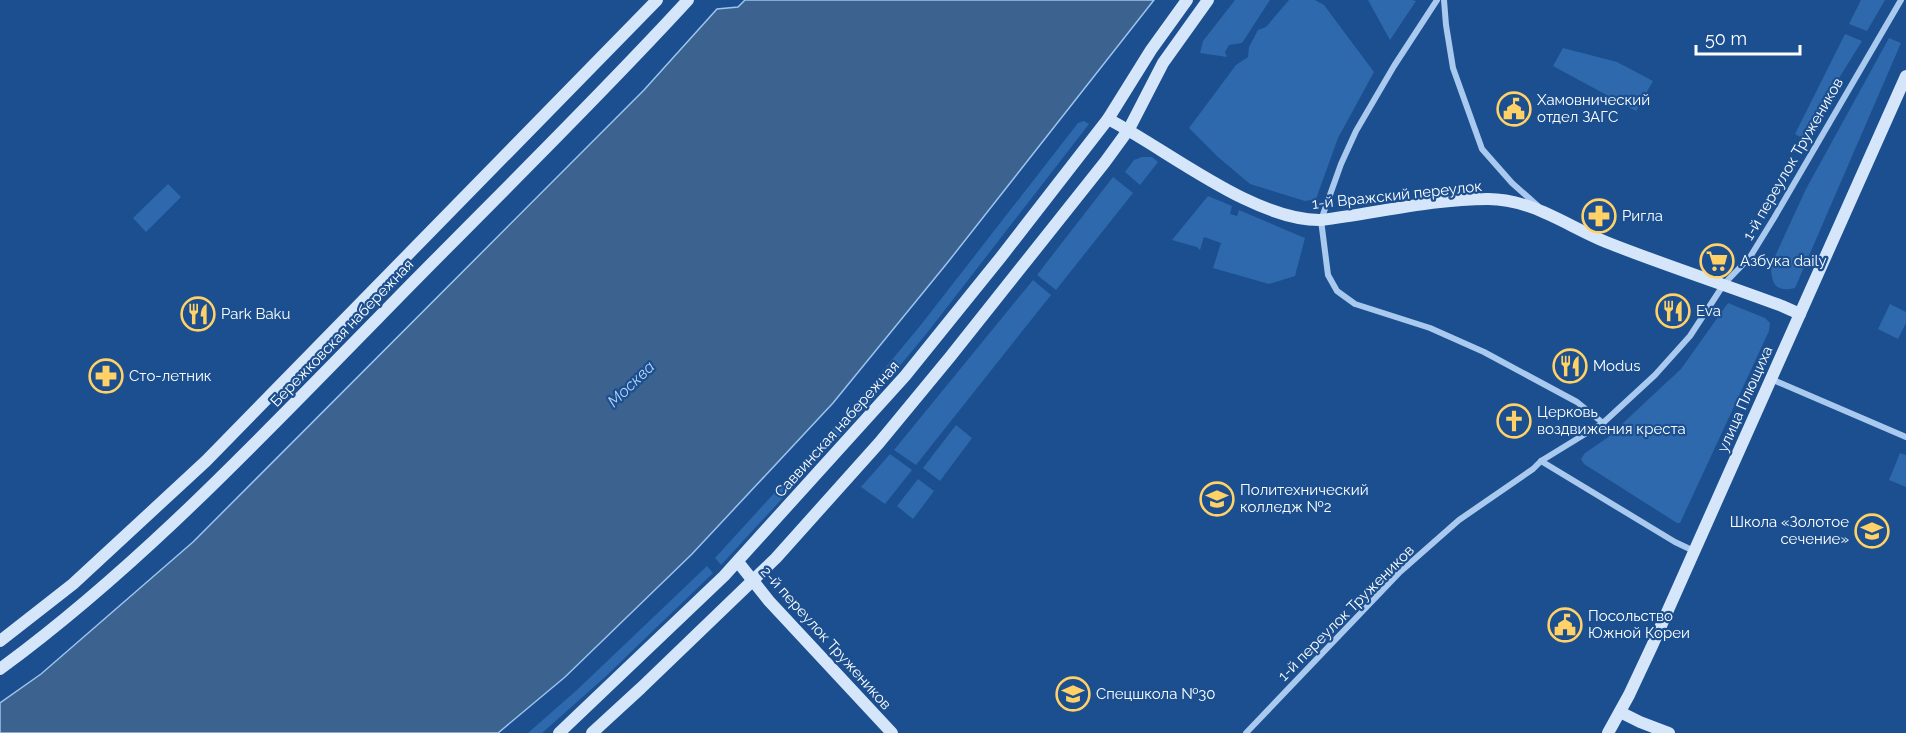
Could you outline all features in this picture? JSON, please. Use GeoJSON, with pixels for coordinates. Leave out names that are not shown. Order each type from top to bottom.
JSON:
{"type":"FeatureCollection","features":[{"type":"Feature","properties":{"kind":"main road","name":"Бережковская набережная"},"geometry":{"type":"LineString","coordinates":[[0,641],[73,584],[206,461],[657,0]]}},
{"type":"Feature","properties":{"kind":"main road","name":"Бережковская набережная"},"geometry":{"type":"LineString","coordinates":[[0,669],[97,591],[171,525],[246,452],[688,0]]}},
{"type":"Feature","properties":{"kind":"main road","name":"Саввинская набережная"},"geometry":{"type":"LineString","coordinates":[[559,733],[738,562],[905,376],[1108,119],[1151,50],[1187,0]]}},
{"type":"Feature","properties":{"kind":"main road"},"geometry":{"type":"LineString","coordinates":[[592,733],[753,581],[879,443],[1105,162],[1129,129],[1163,63],[1208,0]]}},
{"type":"Feature","properties":{"kind":"main road","name":"улица Плющиха"},"geometry":{"type":"LineString","coordinates":[[1608,733],[1652,646],[1906,76]]}},
{"type":"Feature","properties":{"kind":"main road","name":"1-й Вражский переулок"},"geometry":{"type":"LineString","coordinates":[[1108,119],[1129,129],[1244,199],[1280,213],[1309,220],[1321,220],[1398,207],[1489,199],[1518,202],[1543,210],[1608,243],[1800,314]]}},
{"type":"Feature","properties":{"kind":"main road","name":"2-й переулок Тружеников"},"geometry":{"type":"LineString","coordinates":[[738,562],[769,601],[892,733]]}},
{"type":"Feature","properties":{"kind":"main road"},"geometry":{"type":"LineString","coordinates":[[1620,712],[1670,733]]}},
{"type":"Feature","properties":{"kind":"street"},"geometry":{"type":"LineString","coordinates":[[1444,0],[1453,68],[1482,149],[1512,183],[1543,210]]}},
{"type":"Feature","properties":{"kind":"street","name":"1-й переулок Тружеников"},"geometry":{"type":"LineString","coordinates":[[1246,733],[1400,572],[1459,520],[1533,470],[1541,461],[1603,423],[1655,375],[1690,336],[1724,285],[1750,257],[1901,0]]}},
{"type":"Feature","properties":{"kind":"street"},"geometry":{"type":"LineString","coordinates":[[1436,2],[1394,66],[1356,131],[1341,165],[1321,220],[1328,275],[1337,291],[1355,304],[1430,328],[1484,352],[1577,402],[1603,423]]}},
{"type":"Feature","properties":{"kind":"street"},"geometry":{"type":"LineString","coordinates":[[1771,379],[1906,437]]}},
{"type":"Feature","properties":{"kind":"street"},"geometry":{"type":"LineString","coordinates":[[1541,461],[1675,542],[1694,551]]}},
{"type":"Feature","properties":{"kind":"shaded area"},"geometry":{"type":"Polygon","coordinates":[[[1235,0],[1270,0],[1242,43],[1229,45],[1225,52],[1227,57],[1200,53],[1203,41],[1235,0]]]}},
{"type":"Feature","properties":{"kind":"shaded area"},"geometry":{"type":"Polygon","coordinates":[[[1289,0],[1315,0],[1324,5],[1374,72],[1338,138],[1316,199],[1305,201],[1250,184],[1189,128],[1236,65],[1248,57],[1249,47],[1258,30],[1266,27],[1289,0]]]}},
{"type":"Feature","properties":{"kind":"shaded area"},"geometry":{"type":"Polygon","coordinates":[[[1368,0],[1412,0],[1416,1],[1390,40],[1368,0]]]}},
{"type":"Feature","properties":{"kind":"shaded area"},"geometry":{"type":"Polygon","coordinates":[[[1861,0],[1885,0],[1867,31],[1849,24],[1861,0]]]}},
{"type":"Feature","properties":{"kind":"shaded area"},"geometry":{"type":"Polygon","coordinates":[[[1845,34],[1862,41],[1802,138],[1795,134],[1845,34]]]}},
{"type":"Feature","properties":{"kind":"shaded area"},"geometry":{"type":"Polygon","coordinates":[[[1889,38],[1901,43],[1795,288],[1779,288],[1773,282],[1771,265],[1806,189],[1889,38]]]}},
{"type":"Feature","properties":{"kind":"shaded area"},"geometry":{"type":"Polygon","coordinates":[[[1563,48],[1617,62],[1653,81],[1636,111],[1553,66],[1563,48]]]}},
{"type":"Feature","properties":{"kind":"shaded area"},"geometry":{"type":"Polygon","coordinates":[[[1084,121],[1089,124],[927,333],[860,414],[721,565],[715,558],[850,410],[920,326],[1078,123],[1084,121]]]}},
{"type":"Feature","properties":{"kind":"shaded area"},"geometry":{"type":"Polygon","coordinates":[[[1152,157],[1158,162],[1140,185],[1125,172],[1134,160],[1152,157]]]}},
{"type":"Feature","properties":{"kind":"shaded area"},"geometry":{"type":"Polygon","coordinates":[[[1113,177],[1133,193],[1056,290],[1037,275],[1113,177]]]}},
{"type":"Feature","properties":{"kind":"shaded area"},"geometry":{"type":"Polygon","coordinates":[[[168,184],[181,197],[146,232],[133,218],[168,184]]]}},
{"type":"Feature","properties":{"kind":"shaded area"},"geometry":{"type":"Polygon","coordinates":[[[1208,196],[1232,206],[1230,214],[1237,216],[1239,210],[1305,238],[1295,276],[1269,284],[1213,268],[1221,243],[1204,237],[1200,250],[1197,247],[1172,240],[1208,196]]]}},
{"type":"Feature","properties":{"kind":"shaded area"},"geometry":{"type":"Polygon","coordinates":[[[1033,280],[1051,295],[916,465],[894,450],[1033,280]]]}},
{"type":"Feature","properties":{"kind":"shaded area"},"geometry":{"type":"Polygon","coordinates":[[[1728,303],[1765,318],[1770,323],[1769,331],[1680,523],[1677,523],[1584,464],[1581,459],[1681,369],[1728,303]]]}},
{"type":"Feature","properties":{"kind":"shaded area"},"geometry":{"type":"Polygon","coordinates":[[[1890,304],[1906,312],[1906,323],[1898,339],[1878,329],[1890,304]]]}},
{"type":"Feature","properties":{"kind":"shaded area"},"geometry":{"type":"Polygon","coordinates":[[[956,425],[972,438],[940,481],[923,468],[956,425]]]}},
{"type":"Feature","properties":{"kind":"shaded area"},"geometry":{"type":"Polygon","coordinates":[[[1900,453],[1906,455],[1906,487],[1889,480],[1900,453]]]}},
{"type":"Feature","properties":{"kind":"shaded area"},"geometry":{"type":"Polygon","coordinates":[[[890,454],[912,470],[885,504],[861,487],[890,454]]]}},
{"type":"Feature","properties":{"kind":"shaded area"},"geometry":{"type":"Polygon","coordinates":[[[918,479],[934,491],[913,519],[897,506],[918,479]]]}},
{"type":"Feature","properties":{"kind":"shaded area"},"geometry":{"type":"Polygon","coordinates":[[[707,566],[713,573],[604,678],[542,733],[528,733],[578,689],[707,566]]]}},
{"type":"Feature","properties":{"kind":"water","name":"Москва"},"geometry":{"type":"Polygon","coordinates":[[[745,0],[1154,0],[948,262],[833,403],[692,554],[565,677],[498,733],[0,733],[0,703],[41,674],[193,542],[644,90],[717,9],[738,7],[745,0]]]}},
{"type":"Feature","properties":{"kind":"place","name":"Хамовнический отдел ЗАГС"},"geometry":{"type":"Point","coordinates":[1514,109]}},
{"type":"Feature","properties":{"kind":"place","name":"Ригла"},"geometry":{"type":"Point","coordinates":[1599,216]}},
{"type":"Feature","properties":{"kind":"place","name":"Азбука daily"},"geometry":{"type":"Point","coordinates":[1717,261]}},
{"type":"Feature","properties":{"kind":"place","name":"Eva"},"geometry":{"type":"Point","coordinates":[1673,311]}},
{"type":"Feature","properties":{"kind":"place","name":"Park Baku"},"geometry":{"type":"Point","coordinates":[198,314]}},
{"type":"Feature","properties":{"kind":"place","name":"Modus"},"geometry":{"type":"Point","coordinates":[1570,366]}},
{"type":"Feature","properties":{"kind":"place","name":"Сто-летник"},"geometry":{"type":"Point","coordinates":[106,376]}},
{"type":"Feature","properties":{"kind":"place","name":"Церковь воздвижения креста"},"geometry":{"type":"Point","coordinates":[1514,421]}},
{"type":"Feature","properties":{"kind":"place","name":"Политехнический колледж №2"},"geometry":{"type":"Point","coordinates":[1217,499]}},
{"type":"Feature","properties":{"kind":"place","name":"Школа «Золотое сечение»"},"geometry":{"type":"Point","coordinates":[1872,531]}},
{"type":"Feature","properties":{"kind":"place","name":"Посольство Южной Кореи"},"geometry":{"type":"Point","coordinates":[1565,625]}},
{"type":"Feature","properties":{"kind":"place","name":"Спецшкола №30"},"geometry":{"type":"Point","coordinates":[1073,694]}}]}
